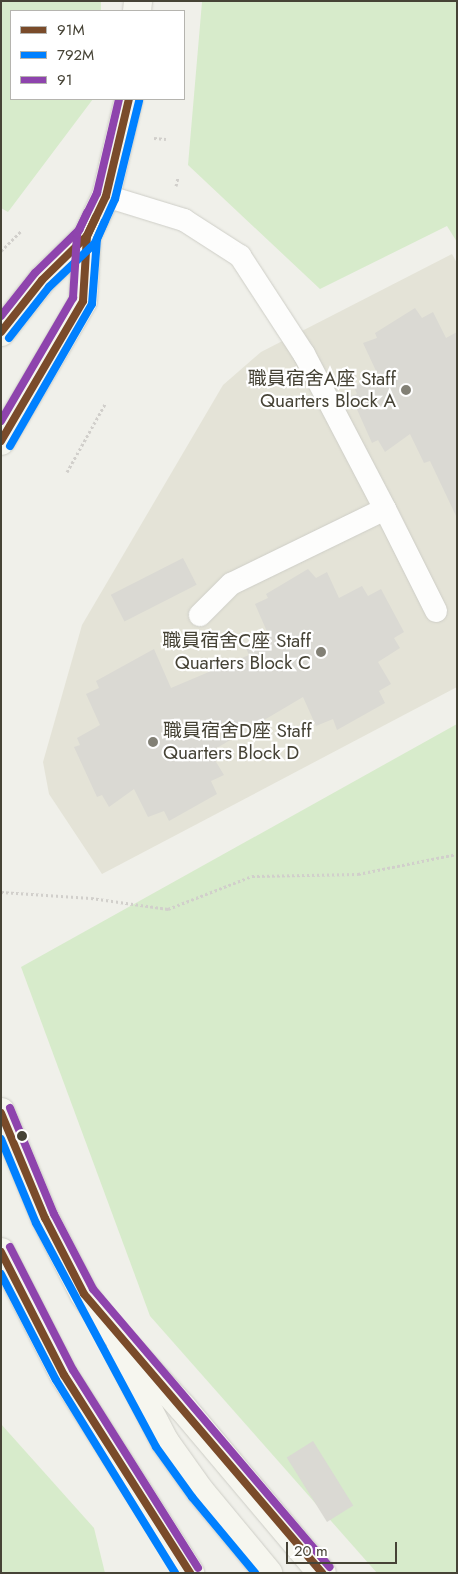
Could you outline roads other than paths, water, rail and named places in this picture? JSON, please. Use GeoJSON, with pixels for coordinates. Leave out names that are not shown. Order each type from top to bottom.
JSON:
{"type":"FeatureCollection","features":[{"type":"Feature","properties":{"kind":"main road"},"geometry":{"type":"LineString","coordinates":[[1,332],[42,280],[87,236],[106,196],[129,100]]}},
{"type":"Feature","properties":{"kind":"main road"},"geometry":{"type":"LineString","coordinates":[[1,441],[83,301],[87,236]]}},
{"type":"Feature","properties":{"kind":"main road"},"geometry":{"type":"LineString","coordinates":[[1,1112],[45,1218],[84,1294],[102,1320],[165,1442],[200,1491],[268,1573]]}},
{"type":"Feature","properties":{"kind":"main road"},"geometry":{"type":"LineString","coordinates":[[1,1252],[64,1375],[185,1568]]}},
{"type":"Feature","properties":{"kind":"main road"},"geometry":{"type":"LineString","coordinates":[[102,1320],[182,1407],[322,1573]]}},
{"type":"Feature","properties":{"kind":"lane"},"geometry":{"type":"LineString","coordinates":[[106,196],[184,220],[240,256],[304,354],[436,611]]}},
{"type":"Feature","properties":{"kind":"lane"},"geometry":{"type":"LineString","coordinates":[[200,615],[231,584],[385,509]]}},
{"type":"Feature","properties":{"kind":"place","name":"職員宿舍A座 Staff Quarters Block A"},"geometry":{"type":"Point","coordinates":[406,390]}},
{"type":"Feature","properties":{"kind":"place","name":"職員宿舍C座 Staff Quarters Block C"},"geometry":{"type":"Point","coordinates":[321,652]}},
{"type":"Feature","properties":{"kind":"place","name":"職員宿舍D座 Staff Quarters Block D"},"geometry":{"type":"Point","coordinates":[153,742]}}]}
